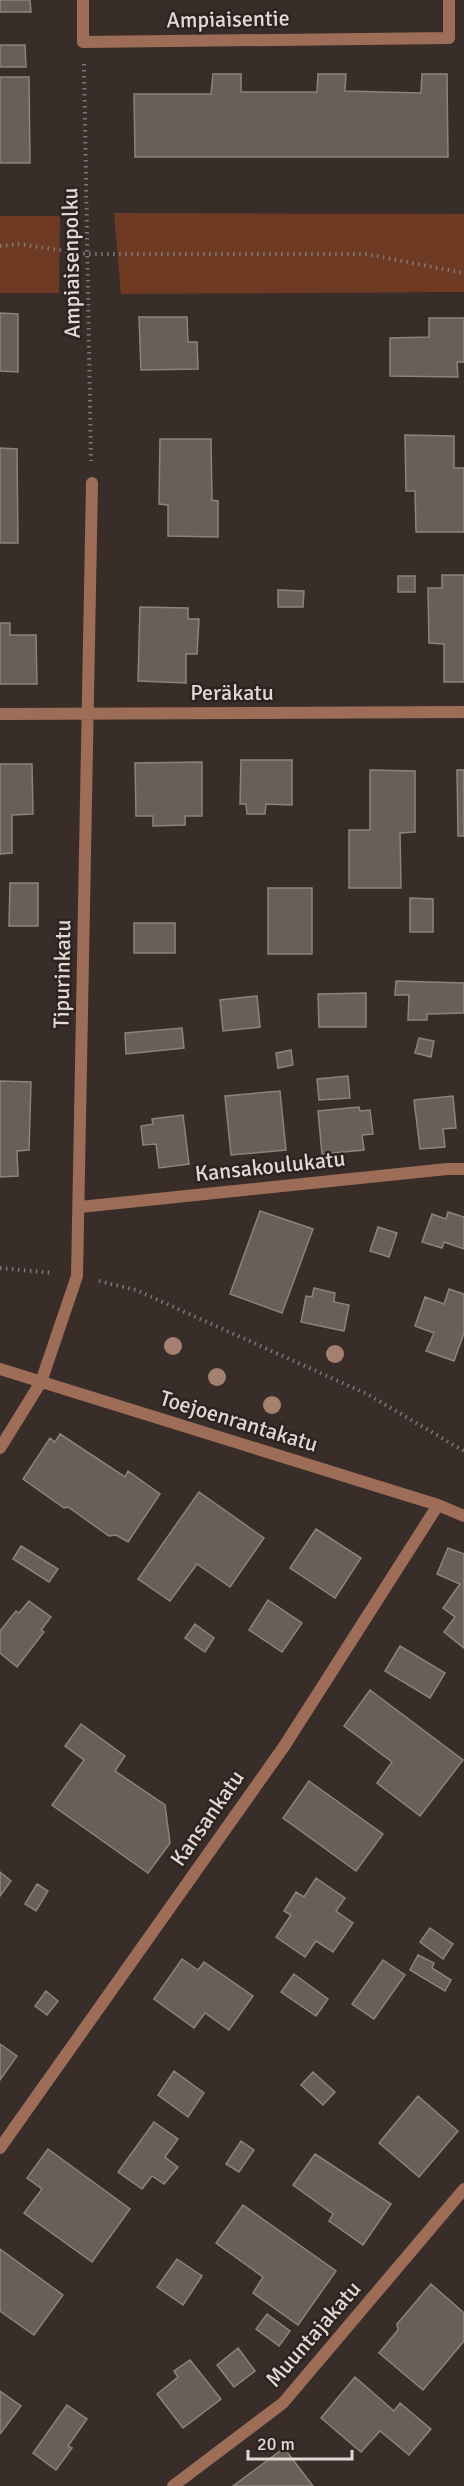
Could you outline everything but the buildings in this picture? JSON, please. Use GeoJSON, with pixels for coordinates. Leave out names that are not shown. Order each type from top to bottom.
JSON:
{"type":"FeatureCollection","features":[{"type":"Feature","properties":{"kind":"street"},"geometry":{"type":"LineString","coordinates":[[83,0],[83,42]]}},
{"type":"Feature","properties":{"kind":"street","name":"Ampiaisentie"},"geometry":{"type":"LineString","coordinates":[[83,42],[449,38],[448,0]]}},
{"type":"Feature","properties":{"kind":"street","name":"Tipurinkatu"},"geometry":{"type":"LineString","coordinates":[[0,1448],[41,1382],[78,1276],[86,714],[92,483]]}},
{"type":"Feature","properties":{"kind":"street","name":"Peräkatu"},"geometry":{"type":"LineString","coordinates":[[0,714],[464,712]]}},
{"type":"Feature","properties":{"kind":"street","name":"Kansakoulukatu"},"geometry":{"type":"LineString","coordinates":[[80,1207],[464,1169]]}},
{"type":"Feature","properties":{"kind":"street","name":"Toejoenrantakatu"},"geometry":{"type":"LineString","coordinates":[[0,1369],[438,1505],[464,1516]]}},
{"type":"Feature","properties":{"kind":"street","name":"Kansankatu"},"geometry":{"type":"LineString","coordinates":[[0,2148],[285,1745],[438,1505]]}},
{"type":"Feature","properties":{"kind":"street","name":"Muuntajakatu"},"geometry":{"type":"LineString","coordinates":[[173,2486],[283,2403],[464,2189]]}},
{"type":"Feature","properties":{"kind":"path","name":"Ampiaisenpolku"},"geometry":{"type":"LineString","coordinates":[[83,42],[92,483]]}},
{"type":"Feature","properties":{"kind":"path"},"geometry":{"type":"LineString","coordinates":[[0,246],[18,244],[87,254],[366,254],[464,273]]}},
{"type":"Feature","properties":{"kind":"path"},"geometry":{"type":"LineString","coordinates":[[0,1268],[78,1276],[136,1290],[367,1394],[464,1451]]}},
{"type":"Feature","properties":{"kind":"shaded area"},"geometry":{"type":"Polygon","coordinates":[[[114,213],[464,214],[464,292],[121,294],[114,213]]]}},
{"type":"Feature","properties":{"kind":"shaded area"},"geometry":{"type":"Polygon","coordinates":[[[0,216],[60,216],[59,293],[0,293],[0,216]]]}}]}
